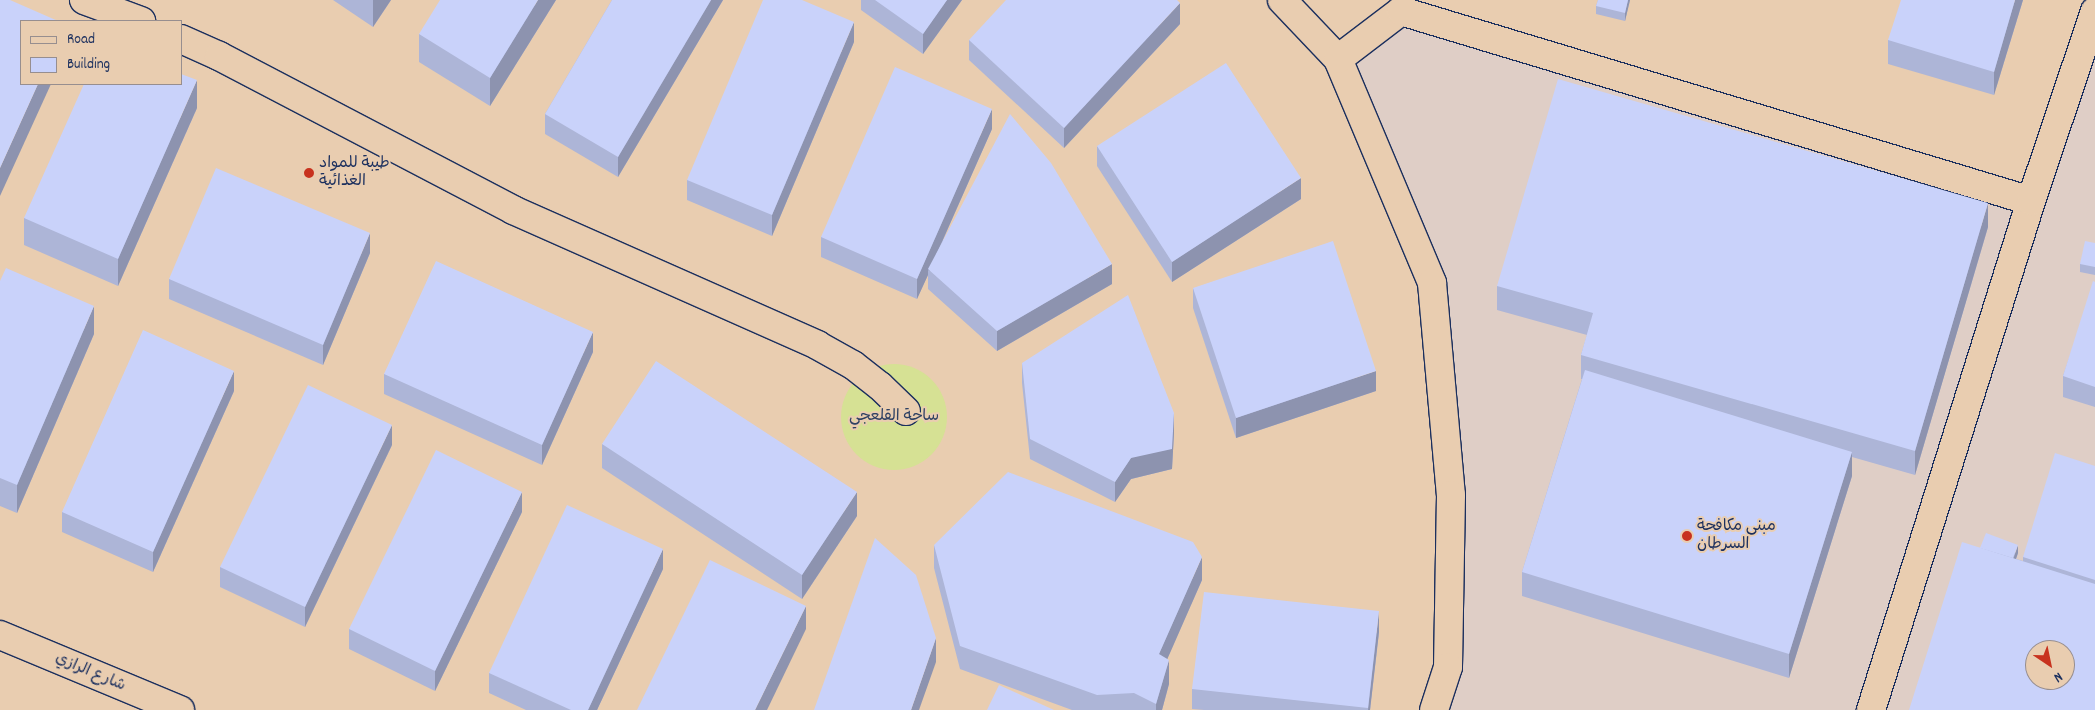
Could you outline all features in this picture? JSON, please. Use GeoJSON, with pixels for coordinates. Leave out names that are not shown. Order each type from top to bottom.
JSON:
{"type":"FeatureCollection","features":[{"type":"Feature","properties":{"kind":"street"},"geometry":{"type":"LineString","coordinates":[[84,0],[138,20]]}},
{"type":"Feature","properties":{"kind":"street"},"geometry":{"type":"LineString","coordinates":[[143,0],[151,20]]}},
{"type":"Feature","properties":{"kind":"street"},"geometry":{"type":"LineString","coordinates":[[1282,0],[1338,59],[1432,283],[1451,496],[1448,667],[1434,710]]}},
{"type":"Feature","properties":{"kind":"street"},"geometry":{"type":"LineString","coordinates":[[1338,59],[1401,10],[2031,201]]}},
{"type":"Feature","properties":{"kind":"street"},"geometry":{"type":"LineString","coordinates":[[1871,710],[2031,201],[2089,48],[2095,11]]}},
{"type":"Feature","properties":{"kind":"street"},"geometry":{"type":"LineString","coordinates":[[182,39],[219,56],[513,210],[817,345],[853,365],[880,386],[906,411]]}},
{"type":"Feature","properties":{"kind":"street","name":"شارع الرازي"},"geometry":{"type":"LineString","coordinates":[[0,635],[180,710]]}},
{"type":"Feature","properties":{"kind":"shaded area"},"geometry":{"type":"Polygon","coordinates":[[[1401,11],[2031,201],[2095,49],[2095,710],[1434,710],[1448,667],[1432,283],[1338,59],[1401,11]]]}},
{"type":"Feature","properties":{"kind":"green space","name":"ساحة القلعجي"},"geometry":{"type":"Polygon","coordinates":[[[894,364],[914,368],[932,379],[943,397],[947,417],[943,437],[932,455],[914,466],[894,470],[874,466],[856,455],[845,437],[841,417],[845,397],[856,379],[874,368],[894,364]]]}},
{"type":"Feature","properties":{"kind":"building"},"geometry":{"type":"Polygon","coordinates":[[[0,0],[10,0],[56,20],[20,20],[20,85],[38,85],[0,168],[0,0]]]}},
{"type":"Feature","properties":{"kind":"building"},"geometry":{"type":"Polygon","coordinates":[[[440,0],[538,0],[490,78],[419,34],[440,0]]]}},
{"type":"Feature","properties":{"kind":"building"},"geometry":{"type":"Polygon","coordinates":[[[612,0],[711,0],[618,157],[545,114],[612,0]]]}},
{"type":"Feature","properties":{"kind":"building"},"geometry":{"type":"Polygon","coordinates":[[[763,0],[802,0],[854,22],[772,215],[687,180],[763,0]]]}},
{"type":"Feature","properties":{"kind":"building"},"geometry":{"type":"Polygon","coordinates":[[[875,0],[947,0],[923,34],[875,0]]]}},
{"type":"Feature","properties":{"kind":"building"},"geometry":{"type":"Polygon","coordinates":[[[1006,0],[1177,0],[1180,3],[1064,128],[969,40],[1006,0]]]}},
{"type":"Feature","properties":{"kind":"building"},"geometry":{"type":"Polygon","coordinates":[[[1598,0],[1628,0],[1625,13],[1596,6],[1598,0]]]}},
{"type":"Feature","properties":{"kind":"building"},"geometry":{"type":"Polygon","coordinates":[[[1901,0],[2015,0],[1994,72],[1888,40],[1901,0]]]}},
{"type":"Feature","properties":{"kind":"building"},"geometry":{"type":"Polygon","coordinates":[[[1226,63],[1301,178],[1172,262],[1097,146],[1226,63]]]}},
{"type":"Feature","properties":{"kind":"building"},"geometry":{"type":"Polygon","coordinates":[[[895,67],[992,109],[917,279],[821,237],[895,67]]]}},
{"type":"Feature","properties":{"kind":"building"},"geometry":{"type":"Polygon","coordinates":[[[182,74],[197,80],[118,259],[24,218],[84,85],[182,85],[182,74]]]}},
{"type":"Feature","properties":{"kind":"building"},"geometry":{"type":"Polygon","coordinates":[[[1558,79],[1988,203],[1915,451],[1581,355],[1593,313],[1497,286],[1558,79]]]}},
{"type":"Feature","properties":{"kind":"building"},"geometry":{"type":"Polygon","coordinates":[[[1010,114],[1051,163],[1112,264],[997,331],[928,269],[1010,114]]]}},
{"type":"Feature","properties":{"kind":"building"},"geometry":{"type":"Polygon","coordinates":[[[216,168],[370,233],[323,345],[169,279],[216,168]]]}},
{"type":"Feature","properties":{"kind":"building"},"geometry":{"type":"Polygon","coordinates":[[[1333,241],[1376,371],[1236,418],[1193,288],[1333,241]]]}},
{"type":"Feature","properties":{"kind":"building"},"geometry":{"type":"Polygon","coordinates":[[[2085,241],[2095,243],[2095,267],[2080,264],[2085,241]]]}},
{"type":"Feature","properties":{"kind":"building"},"geometry":{"type":"Polygon","coordinates":[[[436,261],[593,332],[542,445],[384,374],[436,261]]]}},
{"type":"Feature","properties":{"kind":"building"},"geometry":{"type":"Polygon","coordinates":[[[6,268],[94,306],[17,485],[0,478],[0,281],[6,268]]]}},
{"type":"Feature","properties":{"kind":"building"},"geometry":{"type":"Polygon","coordinates":[[[2093,281],[2095,282],[2095,387],[2063,376],[2093,281]]]}},
{"type":"Feature","properties":{"kind":"building"},"geometry":{"type":"Polygon","coordinates":[[[1128,295],[1174,413],[1172,449],[1131,458],[1115,482],[1030,439],[1022,363],[1128,295]]]}},
{"type":"Feature","properties":{"kind":"building"},"geometry":{"type":"Polygon","coordinates":[[[143,330],[234,371],[153,552],[62,512],[143,330]]]}},
{"type":"Feature","properties":{"kind":"building"},"geometry":{"type":"Polygon","coordinates":[[[656,361],[857,492],[802,575],[602,444],[656,361]]]}},
{"type":"Feature","properties":{"kind":"building","name":"مبنى مكافحة السرطان"},"geometry":{"type":"Polygon","coordinates":[[[1585,370],[1852,452],[1789,654],[1522,572],[1585,370]]]}},
{"type":"Feature","properties":{"kind":"building"},"geometry":{"type":"Polygon","coordinates":[[[308,385],[392,425],[305,607],[220,567],[308,385]]]}},
{"type":"Feature","properties":{"kind":"building"},"geometry":{"type":"Polygon","coordinates":[[[436,450],[522,492],[435,671],[349,629],[436,450]]]}},
{"type":"Feature","properties":{"kind":"building"},"geometry":{"type":"Polygon","coordinates":[[[2055,453],[2095,466],[2095,580],[2023,557],[2055,453]]]}},
{"type":"Feature","properties":{"kind":"building"},"geometry":{"type":"Polygon","coordinates":[[[1008,472],[1193,542],[1202,557],[1159,654],[1169,660],[1156,704],[1134,693],[1097,695],[960,646],[934,545],[1008,472]]]}},
{"type":"Feature","properties":{"kind":"building"},"geometry":{"type":"Polygon","coordinates":[[[567,505],[663,549],[588,710],[571,710],[489,673],[567,505]]]}},
{"type":"Feature","properties":{"kind":"building"},"geometry":{"type":"Polygon","coordinates":[[[1986,533],[2018,545],[2013,558],[1980,548],[1986,533]]]}},
{"type":"Feature","properties":{"kind":"building"},"geometry":{"type":"Polygon","coordinates":[[[875,538],[916,575],[936,638],[911,710],[814,710],[875,538]]]}},
{"type":"Feature","properties":{"kind":"building"},"geometry":{"type":"Polygon","coordinates":[[[1962,542],[2095,584],[2095,710],[1909,710],[1962,542]]]}},
{"type":"Feature","properties":{"kind":"building"},"geometry":{"type":"Polygon","coordinates":[[[710,560],[806,606],[755,710],[637,710],[710,560]]]}},
{"type":"Feature","properties":{"kind":"building"},"geometry":{"type":"Polygon","coordinates":[[[1204,592],[1379,611],[1368,708],[1192,689],[1204,592]]]}},
{"type":"Feature","properties":{"kind":"building"},"geometry":{"type":"Polygon","coordinates":[[[999,685],[1054,710],[987,710],[999,685]]]}},
{"type":"Feature","properties":{"kind":"place","name":"طيبة للمواد الغذائية"},"geometry":{"type":"Point","coordinates":[309,173]}},
{"type":"Feature","properties":{"kind":"place","name":"مبنى مكافحة السرطان"},"geometry":{"type":"Point","coordinates":[1687,536]}}]}
